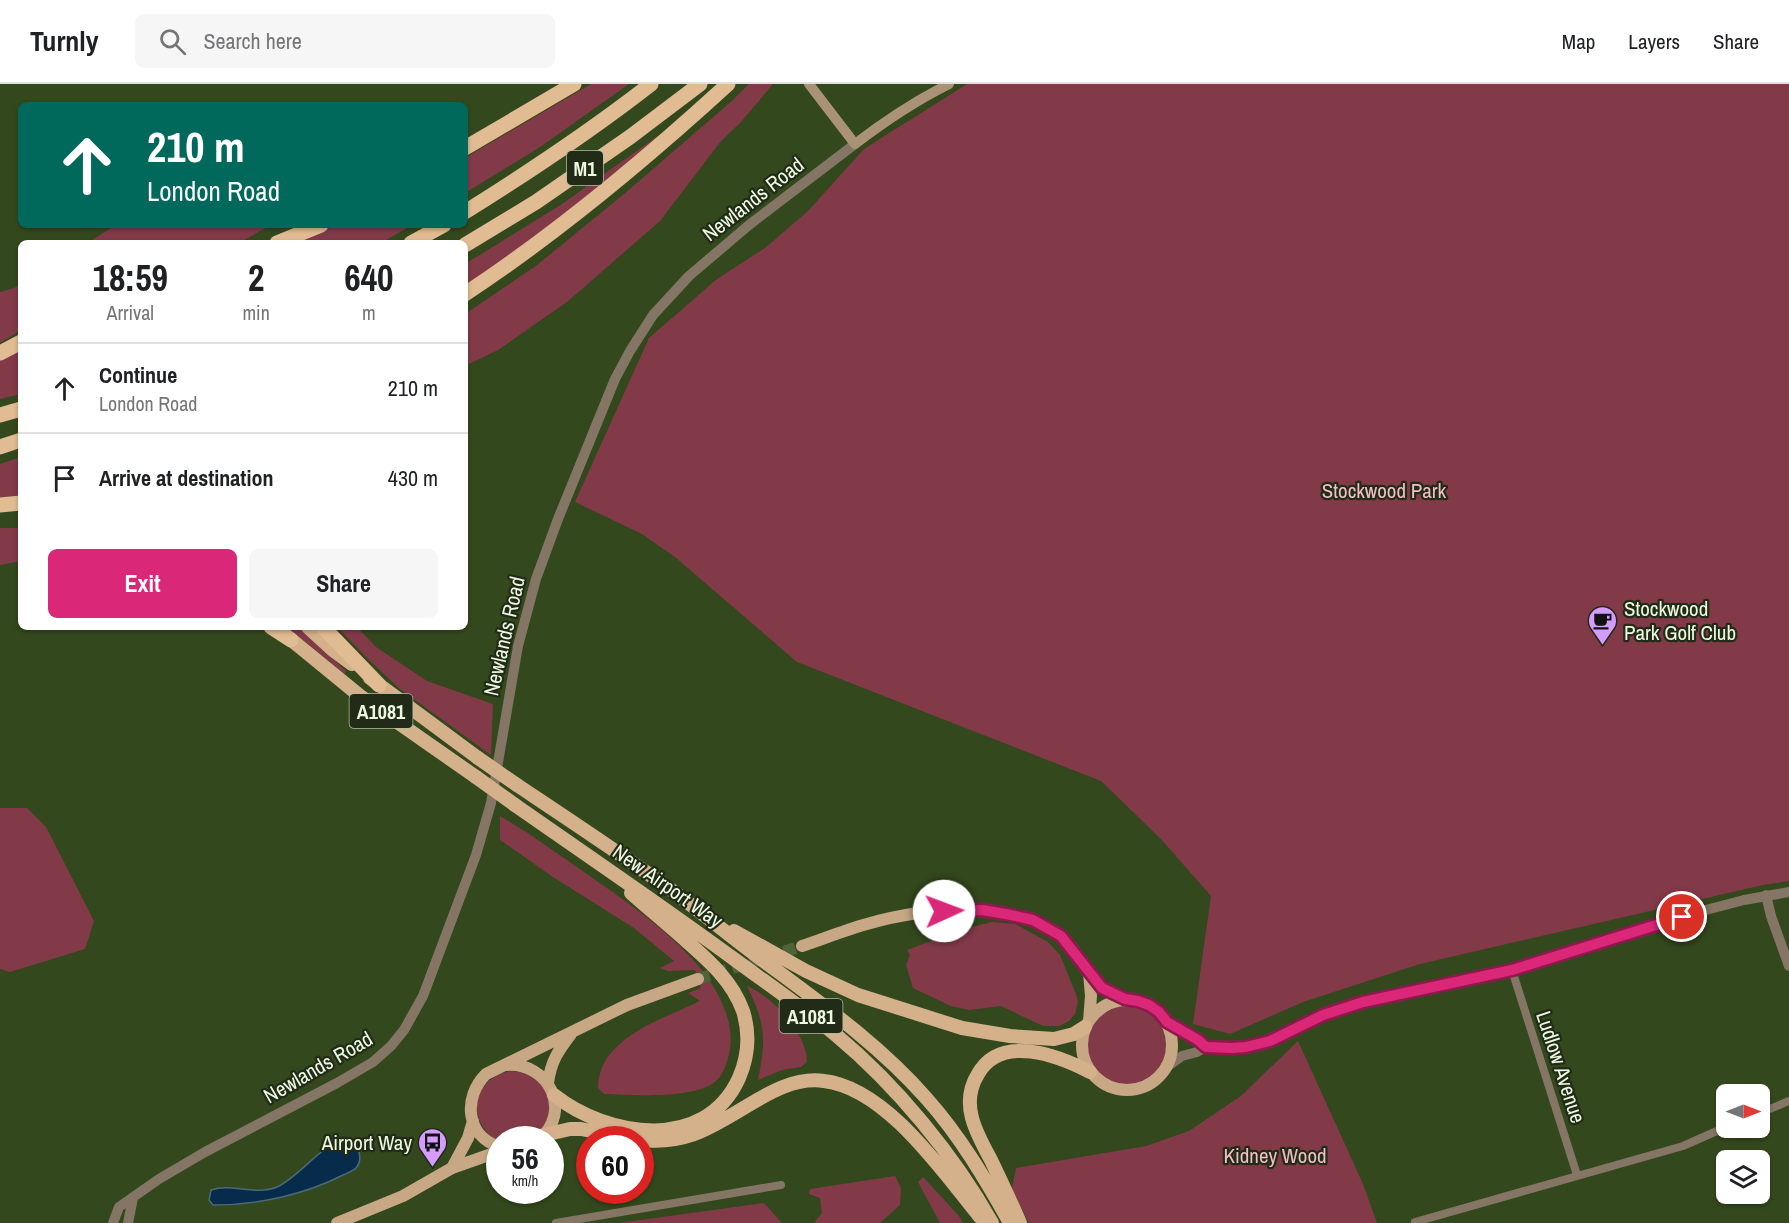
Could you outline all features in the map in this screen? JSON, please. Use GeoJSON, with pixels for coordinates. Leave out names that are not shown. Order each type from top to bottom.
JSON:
{"type":"FeatureCollection","features":[{"type":"Feature","properties":{"kind":"highway"},"geometry":{"type":"LineString","coordinates":[[468,146],[574,84]]}},
{"type":"Feature","properties":{"kind":"highway","name":"M1"},"geometry":{"type":"LineString","coordinates":[[468,210],[519,178],[651,84]]}},
{"type":"Feature","properties":{"kind":"highway","name":"M1"},"geometry":{"type":"LineString","coordinates":[[468,243],[536,202],[630,137],[700,84]]}},
{"type":"Feature","properties":{"kind":"highway"},"geometry":{"type":"LineString","coordinates":[[468,292],[572,219],[670,137],[728,84]]}},
{"type":"Feature","properties":{"kind":"highway"},"geometry":{"type":"LineString","coordinates":[[284,240],[314,228]]}},
{"type":"Feature","properties":{"kind":"highway"},"geometry":{"type":"LineString","coordinates":[[416,240],[438,228]]}},
{"type":"Feature","properties":{"kind":"highway"},"geometry":{"type":"LineString","coordinates":[[0,353],[18,344]]}},
{"type":"Feature","properties":{"kind":"highway"},"geometry":{"type":"LineString","coordinates":[[0,415],[18,410]]}},
{"type":"Feature","properties":{"kind":"highway"},"geometry":{"type":"LineString","coordinates":[[0,447],[18,441]]}},
{"type":"Feature","properties":{"kind":"highway"},"geometry":{"type":"LineString","coordinates":[[0,505],[18,503]]}},
{"type":"Feature","properties":{"kind":"highway"},"geometry":{"type":"LineString","coordinates":[[0,514],[18,513]]}},
{"type":"Feature","properties":{"kind":"highway"},"geometry":{"type":"LineString","coordinates":[[276,630],[291,640]]}},
{"type":"Feature","properties":{"kind":"highway","name":"New Airport Way"},"geometry":{"type":"LineString","coordinates":[[280,630],[360,696],[656,901],[838,1037],[898,1094],[924,1125],[976,1196],[992,1223]]}},
{"type":"Feature","properties":{"kind":"highway","name":"New Airport Way"},"geometry":{"type":"LineString","coordinates":[[311,630],[333,650],[478,758],[615,850],[848,1024],[903,1072],[928,1100],[954,1133],[1010,1223]]}},
{"type":"Feature","properties":{"kind":"highway"},"geometry":{"type":"LineString","coordinates":[[326,630],[379,685]]}},
{"type":"Feature","properties":{"kind":"highway","name":"A1081"},"geometry":{"type":"LineString","coordinates":[[551,1089],[577,1112],[608,1123],[634,1130],[676,1129],[693,1124],[710,1114],[725,1100],[736,1085],[743,1069],[747,1050],[748,1032],[743,1011],[730,986],[715,966],[587,854]]}},
{"type":"Feature","properties":{"kind":"highway","name":"A1081"},"geometry":{"type":"LineString","coordinates":[[703,914],[834,985],[858,995],[962,1028],[1010,1036],[1054,1039],[1074,1034],[1087,1024]]}},
{"type":"Feature","properties":{"kind":"highway"},"geometry":{"type":"LineString","coordinates":[[1020,1223],[972,1117],[970,1093],[974,1081],[981,1069],[991,1060],[1011,1052],[1023,1051],[1052,1055],[1090,1072]]}},
{"type":"Feature","properties":{"kind":"highway"},"geometry":{"type":"LineString","coordinates":[[654,1140],[674,1141],[694,1135],[789,1084],[823,1080],[857,1091],[883,1108],[914,1138],[985,1223]]}},
{"type":"Feature","properties":{"kind":"main road"},"geometry":{"type":"LineString","coordinates":[[809,84],[855,144]]}},
{"type":"Feature","properties":{"kind":"main road","name":"Newlands Road"},"geometry":{"type":"LineString","coordinates":[[855,144],[885,121],[949,84]]}},
{"type":"Feature","properties":{"kind":"main road"},"geometry":{"type":"LineString","coordinates":[[802,946],[867,924],[899,916],[982,910],[1033,920],[1061,936],[1102,988],[1125,999],[1149,1005],[1167,1022],[1172,1036],[1172,1051],[1168,1065],[1150,1084],[1137,1089],[1111,1088],[1090,1072],[1082,1050],[1082,1038],[1087,1024],[1091,996],[1089,973]]}},
{"type":"Feature","properties":{"kind":"main road"},"geometry":{"type":"LineString","coordinates":[[486,1140],[478,1131],[470,1111],[478,1082],[486,1074],[627,1005],[698,979]]}},
{"type":"Feature","properties":{"kind":"main road"},"geometry":{"type":"LineString","coordinates":[[1087,1024],[1098,1010],[1111,1002],[1125,999]]}},
{"type":"Feature","properties":{"kind":"main road"},"geometry":{"type":"LineString","coordinates":[[551,1126],[555,1110],[550,1070],[555,1055],[572,1033]]}},
{"type":"Feature","properties":{"kind":"main road"},"geometry":{"type":"LineString","coordinates":[[504,1065],[524,1066],[534,1070],[551,1089]]}},
{"type":"Feature","properties":{"kind":"main road"},"geometry":{"type":"LineString","coordinates":[[452,1168],[464,1147],[473,1121]]}},
{"type":"Feature","properties":{"kind":"main road"},"geometry":{"type":"LineString","coordinates":[[337,1223],[404,1196],[452,1168],[486,1155]]}},
{"type":"Feature","properties":{"kind":"street","name":"Newlands Road"},"geometry":{"type":"LineString","coordinates":[[113,1223],[118,1207],[159,1179],[373,1062],[404,1030],[414,1014],[436,963],[485,829],[519,646],[536,579],[587,446],[625,361],[653,315],[689,276],[749,225],[855,144]]}},
{"type":"Feature","properties":{"kind":"street"},"geometry":{"type":"LineString","coordinates":[[1168,1065],[1182,1056],[1206,1047],[1232,1048],[1258,1045],[1284,1035],[1323,1015],[1363,1002],[1512,970],[1702,911],[1766,895],[1789,892]]}},
{"type":"Feature","properties":{"kind":"street"},"geometry":{"type":"LineString","coordinates":[[1766,895],[1789,966]]}},
{"type":"Feature","properties":{"kind":"street","name":"Ludlow Avenue"},"geometry":{"type":"LineString","coordinates":[[1512,970],[1577,1176]]}},
{"type":"Feature","properties":{"kind":"street"},"geometry":{"type":"LineString","coordinates":[[1167,1022],[1206,1047]]}},
{"type":"Feature","properties":{"kind":"street"},"geometry":{"type":"LineString","coordinates":[[1770,1109],[1789,1101]]}},
{"type":"Feature","properties":{"kind":"street"},"geometry":{"type":"LineString","coordinates":[[1415,1222],[1683,1146],[1716,1131]]}},
{"type":"Feature","properties":{"kind":"street"},"geometry":{"type":"LineString","coordinates":[[556,1223],[781,1185]]}},
{"type":"Feature","properties":{"kind":"street"},"geometry":{"type":"LineString","coordinates":[[129,1223],[133,1198]]}},
{"type":"Feature","properties":{"kind":"green space"},"geometry":{"type":"Polygon","coordinates":[[[591,84],[629,84],[540,147],[468,191],[468,156],[591,84]]]}},
{"type":"Feature","properties":{"kind":"green space"},"geometry":{"type":"Polygon","coordinates":[[[749,84],[773,84],[740,123],[721,141],[660,221],[567,302],[498,350],[468,365],[468,312],[537,265],[749,84]]]}},
{"type":"Feature","properties":{"kind":"green space","name":"Stockwood Park"},"geometry":{"type":"Polygon","coordinates":[[[967,84],[1789,84],[1789,881],[1763,885],[1420,964],[1303,1002],[1230,1034],[1193,1024],[1211,896],[1161,839],[1101,781],[797,662],[675,557],[642,534],[575,502],[649,338],[717,279],[765,248],[808,211],[864,149],[967,84]]]}},
{"type":"Feature","properties":{"kind":"green space"},"geometry":{"type":"Polygon","coordinates":[[[669,128],[588,198],[468,286],[468,262],[562,204],[669,128]]]}},
{"type":"Feature","properties":{"kind":"green space"},"geometry":{"type":"Polygon","coordinates":[[[111,228],[266,228],[244,240],[92,240],[111,228]]]}},
{"type":"Feature","properties":{"kind":"green space"},"geometry":{"type":"Polygon","coordinates":[[[330,228],[407,228],[386,240],[302,240],[330,228]]]}},
{"type":"Feature","properties":{"kind":"green space"},"geometry":{"type":"Polygon","coordinates":[[[18,286],[18,332],[0,343],[0,292],[18,286]]]}},
{"type":"Feature","properties":{"kind":"green space"},"geometry":{"type":"Polygon","coordinates":[[[18,350],[18,395],[0,399],[0,359],[18,350]]]}},
{"type":"Feature","properties":{"kind":"green space"},"geometry":{"type":"Polygon","coordinates":[[[18,458],[18,495],[0,498],[0,464],[18,458]]]}},
{"type":"Feature","properties":{"kind":"green space"},"geometry":{"type":"Polygon","coordinates":[[[0,528],[18,528],[18,562],[0,565],[0,528]]]}},
{"type":"Feature","properties":{"kind":"green space"},"geometry":{"type":"Polygon","coordinates":[[[291,630],[302,630],[346,671],[345,674],[291,630]]]}},
{"type":"Feature","properties":{"kind":"green space"},"geometry":{"type":"Polygon","coordinates":[[[340,630],[360,630],[376,647],[427,681],[493,704],[491,755],[400,689],[340,630]]]}},
{"type":"Feature","properties":{"kind":"green space"},"geometry":{"type":"Polygon","coordinates":[[[0,808],[27,808],[46,827],[94,921],[85,949],[10,972],[0,969],[0,808]]]}},
{"type":"Feature","properties":{"kind":"green space"},"geometry":{"type":"Polygon","coordinates":[[[500,816],[633,907],[681,948],[702,971],[719,996],[729,1022],[729,1054],[724,1069],[716,1081],[702,1089],[660,1095],[604,1094],[598,1088],[601,1071],[609,1056],[621,1043],[651,1023],[700,1001],[688,993],[701,988],[695,970],[668,971],[660,968],[674,961],[634,928],[553,877],[500,840],[500,816]]]}},
{"type":"Feature","properties":{"kind":"green space"},"geometry":{"type":"Polygon","coordinates":[[[992,922],[1015,924],[1048,942],[1060,955],[1078,1002],[1075,1014],[1069,1021],[1059,1026],[1043,1026],[1001,1006],[969,1010],[951,1006],[913,988],[906,965],[910,955],[907,950],[960,930],[992,922]]]}},
{"type":"Feature","properties":{"kind":"green space"},"geometry":{"type":"Polygon","coordinates":[[[747,986],[767,998],[795,1028],[801,1039],[807,1062],[801,1067],[782,1070],[758,1080],[763,1032],[758,1011],[747,986]]]}},
{"type":"Feature","properties":{"kind":"green space"},"geometry":{"type":"Polygon","coordinates":[[[1126,1006],[1141,1009],[1154,1018],[1163,1031],[1166,1046],[1163,1061],[1154,1074],[1141,1083],[1126,1086],[1111,1083],[1098,1074],[1089,1061],[1086,1046],[1089,1031],[1098,1018],[1111,1009],[1126,1006]]]}},
{"type":"Feature","properties":{"kind":"green space","name":"Kidney Wood"},"geometry":{"type":"Polygon","coordinates":[[[1298,1041],[1363,1184],[1377,1223],[1029,1223],[1012,1189],[1016,1168],[1146,1146],[1189,1131],[1241,1096],[1298,1041]]]}},
{"type":"Feature","properties":{"kind":"green space"},"geometry":{"type":"Polygon","coordinates":[[[511,1071],[520,1072],[536,1078],[542,1084],[550,1106],[545,1126],[486,1126],[486,1130],[477,1113],[477,1102],[488,1082],[498,1075],[511,1071]]]}},
{"type":"Feature","properties":{"kind":"green space"},"geometry":{"type":"Polygon","coordinates":[[[895,1176],[901,1188],[900,1205],[880,1223],[814,1223],[822,1213],[820,1198],[809,1194],[810,1189],[895,1176]]]}},
{"type":"Feature","properties":{"kind":"green space"},"geometry":{"type":"Polygon","coordinates":[[[923,1177],[963,1223],[940,1223],[918,1182],[923,1177]]]}},
{"type":"Feature","properties":{"kind":"green space"},"geometry":{"type":"Polygon","coordinates":[[[764,1203],[782,1223],[619,1223],[764,1203]]]}},
{"type":"Feature","properties":{"kind":"water"},"geometry":{"type":"Polygon","coordinates":[[[347,1140],[355,1143],[358,1149],[360,1158],[358,1165],[353,1170],[328,1182],[280,1198],[263,1201],[213,1205],[209,1200],[211,1190],[219,1188],[260,1190],[277,1187],[328,1147],[347,1140]]]}},
{"type":"Feature","properties":{"kind":"tunnel"},"geometry":{"type":"LineString","coordinates":[[698,979],[802,946]]}},
{"type":"Feature","properties":{"kind":"place","name":"Stockwood Park Golf Club"},"geometry":{"type":"Point","coordinates":[1603,646]}},
{"type":"Feature","properties":{"kind":"place","name":"Airport Way"},"geometry":{"type":"Point","coordinates":[433,1168]}},
{"type":"Feature","properties":{"kind":"route"},"geometry":{"type":"LineString","coordinates":[[944,911],[982,910],[1033,920],[1048,927],[1061,936],[1102,988],[1125,999],[1149,1005],[1167,1022],[1206,1047],[1232,1048],[1270,1041],[1338,1009],[1512,970],[1682,917]]}}]}
